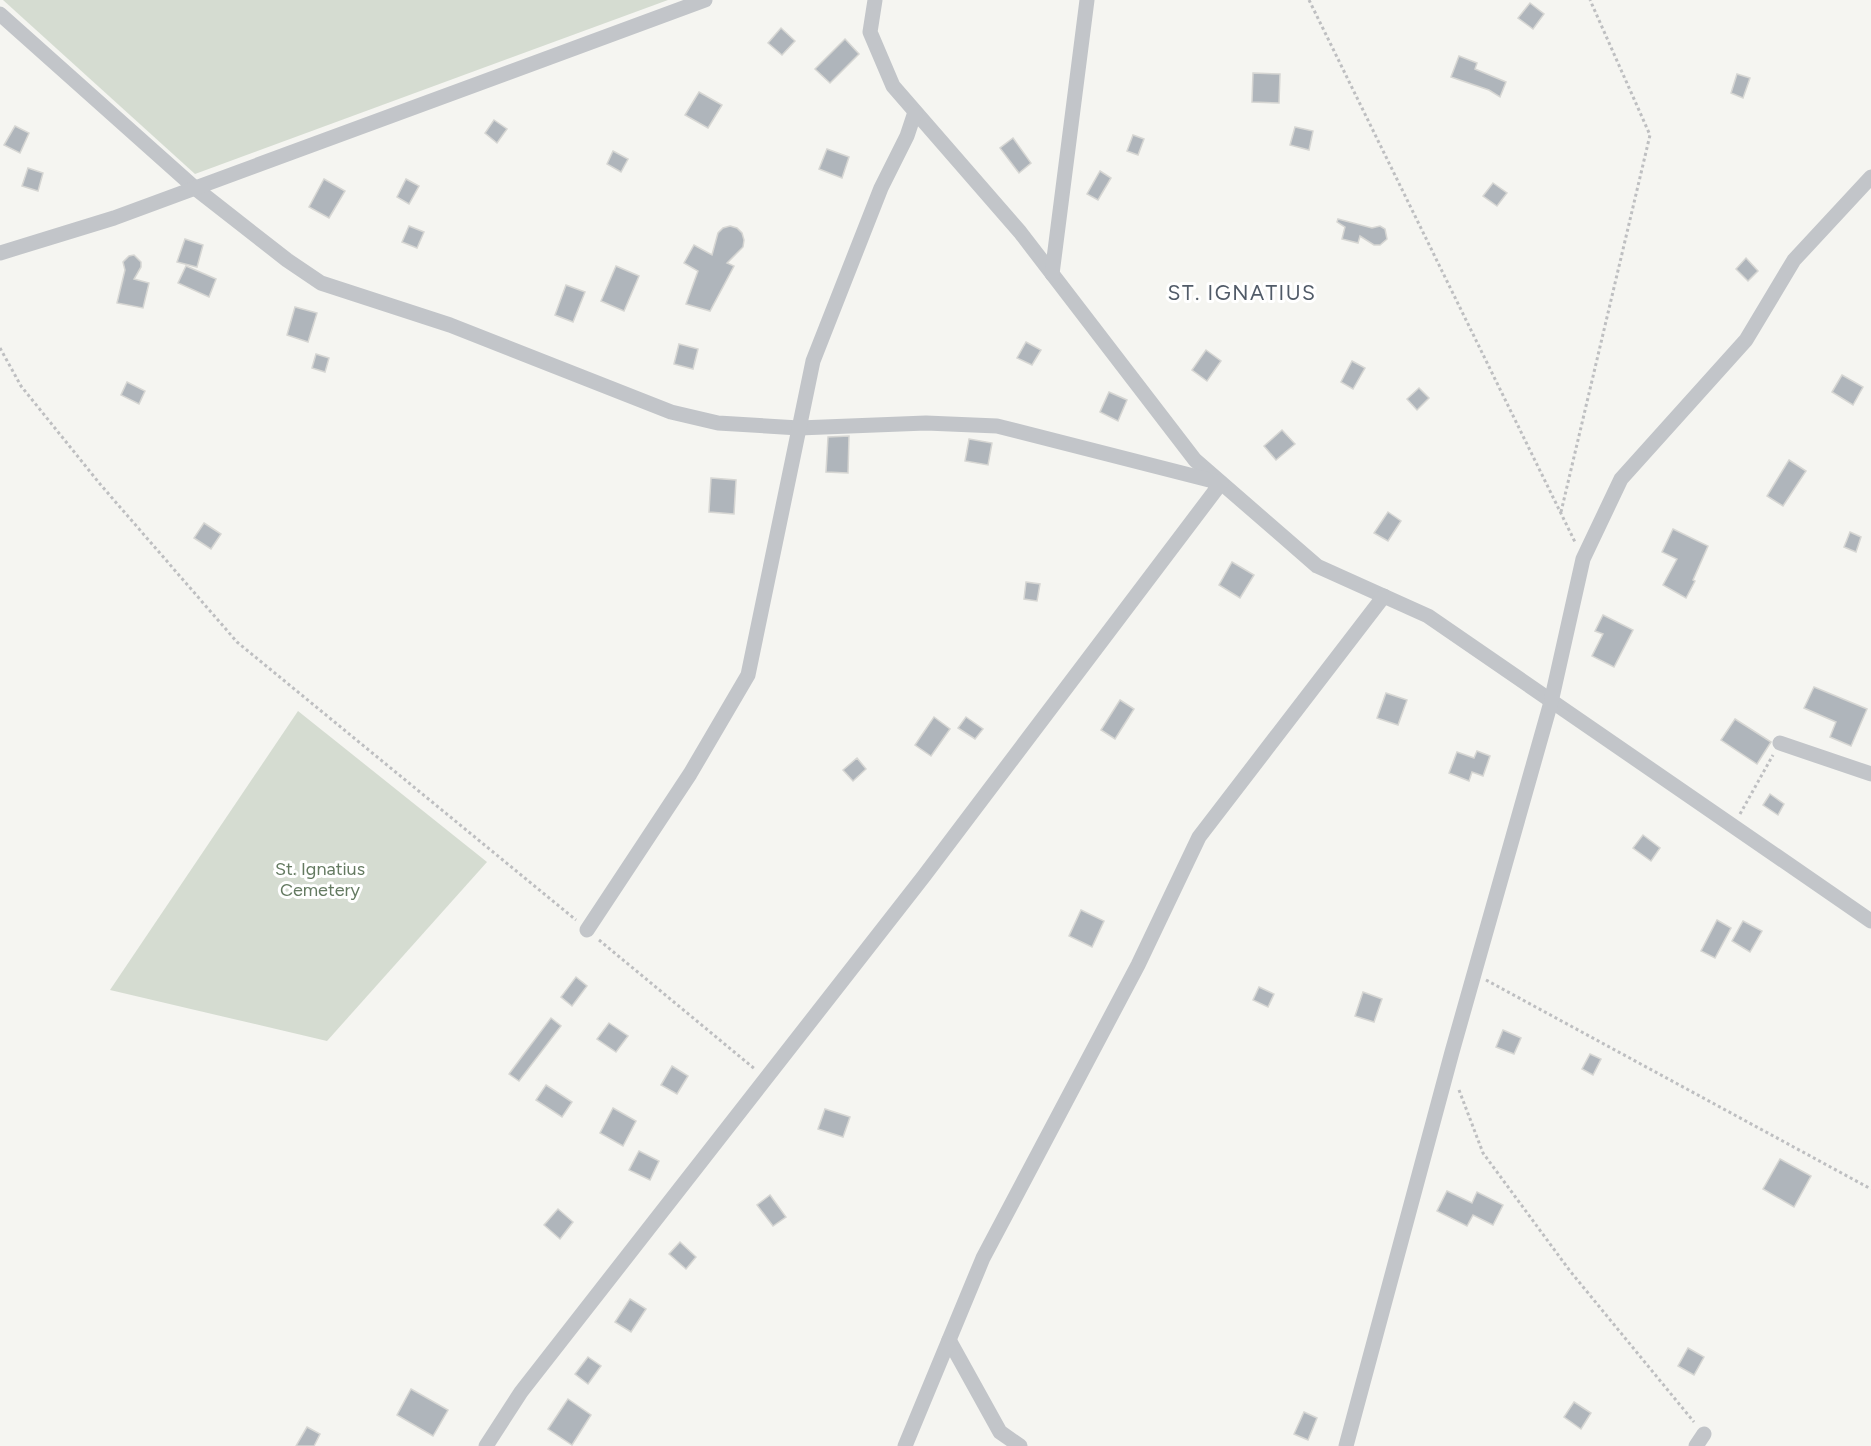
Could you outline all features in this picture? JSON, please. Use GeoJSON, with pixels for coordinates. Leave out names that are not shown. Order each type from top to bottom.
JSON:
{"type":"FeatureCollection","features":[{"type":"Feature","properties":{"kind":"street"},"geometry":{"type":"LineString","coordinates":[[0,253],[114,218],[705,0]]}},
{"type":"Feature","properties":{"kind":"street"},"geometry":{"type":"LineString","coordinates":[[875,0],[870,32],[893,86],[1020,232],[1196,460],[1317,566],[1428,616],[1871,921]]}},
{"type":"Feature","properties":{"kind":"street"},"geometry":{"type":"LineString","coordinates":[[1052,274],[1088,0]]}},
{"type":"Feature","properties":{"kind":"street"},"geometry":{"type":"LineString","coordinates":[[0,14],[195,188],[287,260],[321,283],[450,325],[671,412],[718,423],[799,428],[926,423],[997,426],[1221,483]]}},
{"type":"Feature","properties":{"kind":"street"},"geometry":{"type":"LineString","coordinates":[[587,930],[690,774],[748,675],[813,361],[881,188],[907,136],[915,112]]}},
{"type":"Feature","properties":{"kind":"street"},"geometry":{"type":"LineString","coordinates":[[1346,1446],[1474,974],[1551,702],[1583,559],[1621,479],[1746,340],[1794,260],[1871,177]]}},
{"type":"Feature","properties":{"kind":"street"},"geometry":{"type":"LineString","coordinates":[[486,1446],[521,1392],[924,876],[1221,483]]}},
{"type":"Feature","properties":{"kind":"street"},"geometry":{"type":"LineString","coordinates":[[905,1446],[983,1258],[1138,965],[1199,837],[1384,596]]}},
{"type":"Feature","properties":{"kind":"street"},"geometry":{"type":"LineString","coordinates":[[1780,743],[1871,774]]}},
{"type":"Feature","properties":{"kind":"street"},"geometry":{"type":"LineString","coordinates":[[950,1340],[1000,1432],[1020,1446]]}},
{"type":"Feature","properties":{"kind":"path"},"geometry":{"type":"LineString","coordinates":[[1309,0],[1583,559]]}},
{"type":"Feature","properties":{"kind":"path"},"geometry":{"type":"LineString","coordinates":[[1561,514],[1650,135],[1590,0]]}},
{"type":"Feature","properties":{"kind":"path"},"geometry":{"type":"LineString","coordinates":[[0,348],[21,386],[100,484],[237,642],[766,1078]]}},
{"type":"Feature","properties":{"kind":"path"},"geometry":{"type":"LineString","coordinates":[[1733,826],[1780,743]]}},
{"type":"Feature","properties":{"kind":"path"},"geometry":{"type":"LineString","coordinates":[[1474,974],[1871,1189]]}},
{"type":"Feature","properties":{"kind":"path"},"geometry":{"type":"LineString","coordinates":[[1458,1085],[1460,1096],[1483,1153],[1700,1440]]}},
{"type":"Feature","properties":{"kind":"green space"},"geometry":{"type":"Polygon","coordinates":[[[3,0],[668,0],[195,174],[3,0]]]}},
{"type":"Feature","properties":{"kind":"green space","name":"St. Ignatius Cemetery"},"geometry":{"type":"Polygon","coordinates":[[[298,711],[487,862],[327,1041],[110,990],[298,711]]]}},
{"type":"Feature","properties":{"kind":"building"},"geometry":{"type":"Polygon","coordinates":[[[1530,3],[1544,14],[1533,29],[1518,18],[1530,3]]]}},
{"type":"Feature","properties":{"kind":"building"},"geometry":{"type":"Polygon","coordinates":[[[781,28],[795,41],[782,55],[768,43],[781,28]]]}},
{"type":"Feature","properties":{"kind":"building"},"geometry":{"type":"Polygon","coordinates":[[[845,39],[859,54],[830,83],[815,69],[845,39]]]}},
{"type":"Feature","properties":{"kind":"building"},"geometry":{"type":"Polygon","coordinates":[[[1459,56],[1477,63],[1475,69],[1506,82],[1500,97],[1489,90],[1451,77],[1459,56]]]}},
{"type":"Feature","properties":{"kind":"building"},"geometry":{"type":"Polygon","coordinates":[[[1253,73],[1280,74],[1279,103],[1252,102],[1253,73]]]}},
{"type":"Feature","properties":{"kind":"building"},"geometry":{"type":"Polygon","coordinates":[[[1737,74],[1750,78],[1743,98],[1731,93],[1737,74]]]}},
{"type":"Feature","properties":{"kind":"building"},"geometry":{"type":"Polygon","coordinates":[[[699,92],[722,105],[708,128],[685,115],[699,92]]]}},
{"type":"Feature","properties":{"kind":"building"},"geometry":{"type":"Polygon","coordinates":[[[494,120],[507,129],[497,143],[485,133],[494,120]]]}},
{"type":"Feature","properties":{"kind":"building"},"geometry":{"type":"Polygon","coordinates":[[[15,126],[29,133],[20,153],[4,145],[15,126]]]}},
{"type":"Feature","properties":{"kind":"building"},"geometry":{"type":"Polygon","coordinates":[[[1295,127],[1313,131],[1309,150],[1290,145],[1295,127]]]}},
{"type":"Feature","properties":{"kind":"building"},"geometry":{"type":"Polygon","coordinates":[[[1133,135],[1144,139],[1138,155],[1127,151],[1133,135]]]}},
{"type":"Feature","properties":{"kind":"building"},"geometry":{"type":"Polygon","coordinates":[[[1013,138],[1031,163],[1019,173],[1000,148],[1013,138]]]}},
{"type":"Feature","properties":{"kind":"building"},"geometry":{"type":"Polygon","coordinates":[[[827,149],[849,157],[842,178],[819,169],[827,149]]]}},
{"type":"Feature","properties":{"kind":"building"},"geometry":{"type":"Polygon","coordinates":[[[613,151],[628,159],[621,172],[607,164],[613,151]]]}},
{"type":"Feature","properties":{"kind":"building"},"geometry":{"type":"Polygon","coordinates":[[[28,168],[43,173],[38,191],[22,186],[28,168]]]}},
{"type":"Feature","properties":{"kind":"building"},"geometry":{"type":"Polygon","coordinates":[[[1100,171],[1111,178],[1098,200],[1087,194],[1100,171]]]}},
{"type":"Feature","properties":{"kind":"building"},"geometry":{"type":"Polygon","coordinates":[[[324,179],[345,191],[329,218],[309,207],[324,179]]]}},
{"type":"Feature","properties":{"kind":"building"},"geometry":{"type":"Polygon","coordinates":[[[406,179],[419,186],[409,204],[397,197],[406,179]]]}},
{"type":"Feature","properties":{"kind":"building"},"geometry":{"type":"Polygon","coordinates":[[[1493,183],[1507,193],[1497,206],[1483,196],[1493,183]]]}},
{"type":"Feature","properties":{"kind":"building"},"geometry":{"type":"Polygon","coordinates":[[[1338,219],[1372,228],[1380,226],[1385,229],[1387,239],[1380,245],[1374,245],[1360,236],[1358,243],[1342,239],[1345,227],[1337,222],[1338,219]]]}},
{"type":"Feature","properties":{"kind":"building"},"geometry":{"type":"Polygon","coordinates":[[[409,226],[424,232],[417,248],[402,242],[409,226]]]}},
{"type":"Feature","properties":{"kind":"building"},"geometry":{"type":"Polygon","coordinates":[[[730,226],[742,233],[743,247],[727,263],[734,266],[710,311],[686,304],[698,271],[684,263],[694,245],[712,255],[718,233],[730,226]]]}},
{"type":"Feature","properties":{"kind":"building"},"geometry":{"type":"Polygon","coordinates":[[[185,239],[203,245],[197,267],[177,262],[185,239]]]}},
{"type":"Feature","properties":{"kind":"building"},"geometry":{"type":"Polygon","coordinates":[[[134,255],[141,262],[141,267],[134,279],[149,283],[143,308],[117,303],[125,270],[123,262],[129,256],[134,255]]]}},
{"type":"Feature","properties":{"kind":"building"},"geometry":{"type":"Polygon","coordinates":[[[1746,258],[1758,271],[1748,281],[1736,269],[1746,258]]]}},
{"type":"Feature","properties":{"kind":"building"},"geometry":{"type":"Polygon","coordinates":[[[186,266],[216,279],[209,297],[178,283],[186,266]]]}},
{"type":"Feature","properties":{"kind":"building"},"geometry":{"type":"Polygon","coordinates":[[[616,266],[639,276],[624,311],[601,301],[616,266]]]}},
{"type":"Feature","properties":{"kind":"building"},"geometry":{"type":"Polygon","coordinates":[[[566,285],[585,292],[573,322],[555,315],[566,285]]]}},
{"type":"Feature","properties":{"kind":"building"},"geometry":{"type":"Polygon","coordinates":[[[295,307],[317,313],[308,342],[287,335],[295,307]]]}},
{"type":"Feature","properties":{"kind":"building"},"geometry":{"type":"Polygon","coordinates":[[[1026,342],[1041,350],[1032,365],[1017,358],[1026,342]]]}},
{"type":"Feature","properties":{"kind":"building"},"geometry":{"type":"Polygon","coordinates":[[[679,344],[698,349],[693,369],[674,364],[679,344]]]}},
{"type":"Feature","properties":{"kind":"building"},"geometry":{"type":"Polygon","coordinates":[[[1206,350],[1221,361],[1207,381],[1192,370],[1206,350]]]}},
{"type":"Feature","properties":{"kind":"building"},"geometry":{"type":"Polygon","coordinates":[[[316,354],[329,358],[325,372],[312,368],[316,354]]]}},
{"type":"Feature","properties":{"kind":"building"},"geometry":{"type":"Polygon","coordinates":[[[1352,361],[1365,368],[1353,389],[1341,382],[1352,361]]]}},
{"type":"Feature","properties":{"kind":"building"},"geometry":{"type":"Polygon","coordinates":[[[1842,375],[1863,387],[1853,405],[1832,392],[1842,375]]]}},
{"type":"Feature","properties":{"kind":"building"},"geometry":{"type":"Polygon","coordinates":[[[127,382],[145,391],[139,404],[121,395],[127,382]]]}},
{"type":"Feature","properties":{"kind":"building"},"geometry":{"type":"Polygon","coordinates":[[[1419,388],[1429,398],[1417,410],[1407,399],[1419,388]]]}},
{"type":"Feature","properties":{"kind":"building"},"geometry":{"type":"Polygon","coordinates":[[[1109,392],[1127,400],[1118,421],[1100,412],[1109,392]]]}},
{"type":"Feature","properties":{"kind":"building"},"geometry":{"type":"Polygon","coordinates":[[[1282,430],[1295,444],[1276,460],[1264,446],[1282,430]]]}},
{"type":"Feature","properties":{"kind":"building"},"geometry":{"type":"Polygon","coordinates":[[[849,436],[848,473],[826,472],[828,437],[849,436]]]}},
{"type":"Feature","properties":{"kind":"building"},"geometry":{"type":"Polygon","coordinates":[[[969,439],[992,443],[988,465],[965,461],[969,439]]]}},
{"type":"Feature","properties":{"kind":"building"},"geometry":{"type":"Polygon","coordinates":[[[1789,460],[1806,471],[1783,506],[1767,496],[1789,460]]]}},
{"type":"Feature","properties":{"kind":"building"},"geometry":{"type":"Polygon","coordinates":[[[711,478],[736,480],[734,514],[709,512],[711,478]]]}},
{"type":"Feature","properties":{"kind":"building"},"geometry":{"type":"Polygon","coordinates":[[[1388,512],[1401,521],[1388,541],[1374,533],[1388,512]]]}},
{"type":"Feature","properties":{"kind":"building"},"geometry":{"type":"Polygon","coordinates":[[[204,523],[221,534],[211,549],[194,538],[204,523]]]}},
{"type":"Feature","properties":{"kind":"building"},"geometry":{"type":"Polygon","coordinates":[[[1673,529],[1708,546],[1686,598],[1663,585],[1677,559],[1662,552],[1673,529]]]}},
{"type":"Feature","properties":{"kind":"building"},"geometry":{"type":"Polygon","coordinates":[[[1850,532],[1861,537],[1856,552],[1844,547],[1850,532]]]}},
{"type":"Feature","properties":{"kind":"building"},"geometry":{"type":"Polygon","coordinates":[[[1232,562],[1254,575],[1240,598],[1219,585],[1232,562]]]}},
{"type":"Feature","properties":{"kind":"building"},"geometry":{"type":"Polygon","coordinates":[[[1026,582],[1040,584],[1037,601],[1024,599],[1026,582]]]}},
{"type":"Feature","properties":{"kind":"building"},"geometry":{"type":"Polygon","coordinates":[[[1603,615],[1633,630],[1614,667],[1592,656],[1603,634],[1595,631],[1603,615]]]}},
{"type":"Feature","properties":{"kind":"building"},"geometry":{"type":"Polygon","coordinates":[[[1814,687],[1867,709],[1851,746],[1830,737],[1836,722],[1804,708],[1814,687]]]}},
{"type":"Feature","properties":{"kind":"building"},"geometry":{"type":"Polygon","coordinates":[[[1386,693],[1407,700],[1398,725],[1377,718],[1386,693]]]}},
{"type":"Feature","properties":{"kind":"building"},"geometry":{"type":"Polygon","coordinates":[[[1120,700],[1134,709],[1115,739],[1101,730],[1120,700]]]}},
{"type":"Feature","properties":{"kind":"building"},"geometry":{"type":"Polygon","coordinates":[[[934,717],[950,729],[931,756],[915,745],[934,717]]]}},
{"type":"Feature","properties":{"kind":"building"},"geometry":{"type":"Polygon","coordinates":[[[966,717],[983,729],[975,739],[958,728],[966,717]]]}},
{"type":"Feature","properties":{"kind":"building"},"geometry":{"type":"Polygon","coordinates":[[[1735,719],[1771,742],[1757,764],[1721,740],[1735,719]]]}},
{"type":"Feature","properties":{"kind":"building"},"geometry":{"type":"Polygon","coordinates":[[[1477,751],[1490,756],[1483,776],[1472,772],[1469,781],[1449,773],[1457,752],[1474,758],[1477,751]]]}},
{"type":"Feature","properties":{"kind":"building"},"geometry":{"type":"Polygon","coordinates":[[[857,758],[866,769],[853,781],[843,770],[857,758]]]}},
{"type":"Feature","properties":{"kind":"building"},"geometry":{"type":"Polygon","coordinates":[[[1770,794],[1784,804],[1778,815],[1763,805],[1770,794]]]}},
{"type":"Feature","properties":{"kind":"building"},"geometry":{"type":"Polygon","coordinates":[[[1643,835],[1660,848],[1651,861],[1633,848],[1643,835]]]}},
{"type":"Feature","properties":{"kind":"building"},"geometry":{"type":"Polygon","coordinates":[[[1081,910],[1104,921],[1092,947],[1069,936],[1081,910]]]}},
{"type":"Feature","properties":{"kind":"building"},"geometry":{"type":"Polygon","coordinates":[[[1717,920],[1731,928],[1715,958],[1701,951],[1717,920]]]}},
{"type":"Feature","properties":{"kind":"building"},"geometry":{"type":"Polygon","coordinates":[[[1743,921],[1762,931],[1750,952],[1732,941],[1743,921]]]}},
{"type":"Feature","properties":{"kind":"building"},"geometry":{"type":"Polygon","coordinates":[[[576,977],[587,986],[572,1006],[561,997],[576,977]]]}},
{"type":"Feature","properties":{"kind":"building"},"geometry":{"type":"Polygon","coordinates":[[[1259,987],[1274,994],[1268,1007],[1253,1000],[1259,987]]]}},
{"type":"Feature","properties":{"kind":"building"},"geometry":{"type":"Polygon","coordinates":[[[1363,992],[1382,999],[1374,1022],[1355,1016],[1363,992]]]}},
{"type":"Feature","properties":{"kind":"building"},"geometry":{"type":"Polygon","coordinates":[[[551,1018],[561,1026],[519,1081],[509,1074],[551,1018]]]}},
{"type":"Feature","properties":{"kind":"building"},"geometry":{"type":"Polygon","coordinates":[[[609,1023],[628,1036],[616,1052],[597,1039],[609,1023]]]}},
{"type":"Feature","properties":{"kind":"building"},"geometry":{"type":"Polygon","coordinates":[[[1503,1030],[1521,1038],[1514,1054],[1496,1047],[1503,1030]]]}},
{"type":"Feature","properties":{"kind":"building"},"geometry":{"type":"Polygon","coordinates":[[[1590,1054],[1601,1059],[1593,1075],[1582,1069],[1590,1054]]]}},
{"type":"Feature","properties":{"kind":"building"},"geometry":{"type":"Polygon","coordinates":[[[672,1066],[688,1076],[677,1094],[661,1085],[672,1066]]]}},
{"type":"Feature","properties":{"kind":"building"},"geometry":{"type":"Polygon","coordinates":[[[546,1085],[572,1102],[562,1117],[536,1100],[546,1085]]]}},
{"type":"Feature","properties":{"kind":"building"},"geometry":{"type":"Polygon","coordinates":[[[613,1108],[636,1121],[623,1146],[600,1133],[613,1108]]]}},
{"type":"Feature","properties":{"kind":"building"},"geometry":{"type":"Polygon","coordinates":[[[825,1109],[850,1117],[843,1137],[818,1129],[825,1109]]]}},
{"type":"Feature","properties":{"kind":"building"},"geometry":{"type":"Polygon","coordinates":[[[639,1151],[659,1161],[650,1180],[629,1170],[639,1151]]]}},
{"type":"Feature","properties":{"kind":"building"},"geometry":{"type":"Polygon","coordinates":[[[1780,1159],[1811,1176],[1794,1207],[1763,1189],[1780,1159]]]}},
{"type":"Feature","properties":{"kind":"building"},"geometry":{"type":"Polygon","coordinates":[[[1447,1191],[1472,1203],[1477,1192],[1503,1205],[1493,1225],[1473,1215],[1467,1226],[1437,1211],[1447,1191]]]}},
{"type":"Feature","properties":{"kind":"building"},"geometry":{"type":"Polygon","coordinates":[[[770,1195],[786,1217],[773,1226],[757,1205],[770,1195]]]}},
{"type":"Feature","properties":{"kind":"building"},"geometry":{"type":"Polygon","coordinates":[[[558,1209],[573,1222],[560,1239],[544,1225],[558,1209]]]}},
{"type":"Feature","properties":{"kind":"building"},"geometry":{"type":"Polygon","coordinates":[[[680,1242],[696,1257],[686,1269],[669,1254],[680,1242]]]}},
{"type":"Feature","properties":{"kind":"building"},"geometry":{"type":"Polygon","coordinates":[[[630,1299],[646,1309],[631,1332],[615,1322],[630,1299]]]}},
{"type":"Feature","properties":{"kind":"building"},"geometry":{"type":"Polygon","coordinates":[[[1688,1348],[1704,1357],[1694,1375],[1678,1366],[1688,1348]]]}},
{"type":"Feature","properties":{"kind":"building"},"geometry":{"type":"Polygon","coordinates":[[[588,1357],[601,1366],[588,1384],[575,1374],[588,1357]]]}},
{"type":"Feature","properties":{"kind":"building"},"geometry":{"type":"Polygon","coordinates":[[[411,1389],[448,1410],[433,1436],[397,1415],[411,1389]]]}},
{"type":"Feature","properties":{"kind":"building"},"geometry":{"type":"Polygon","coordinates":[[[568,1399],[591,1415],[572,1445],[548,1429],[568,1399]]]}},
{"type":"Feature","properties":{"kind":"building"},"geometry":{"type":"Polygon","coordinates":[[[1574,1402],[1591,1413],[1581,1429],[1564,1417],[1574,1402]]]}},
{"type":"Feature","properties":{"kind":"building"},"geometry":{"type":"Polygon","coordinates":[[[1304,1412],[1317,1418],[1308,1440],[1294,1434],[1304,1412]]]}},
{"type":"Feature","properties":{"kind":"building"},"geometry":{"type":"Polygon","coordinates":[[[307,1427],[320,1434],[314,1446],[296,1446],[307,1427]]]}},
{"type":"Feature","properties":{"kind":"district","name":"ST. IGNATIUS"},"geometry":{"type":"Point","coordinates":[1242,293]}}]}
